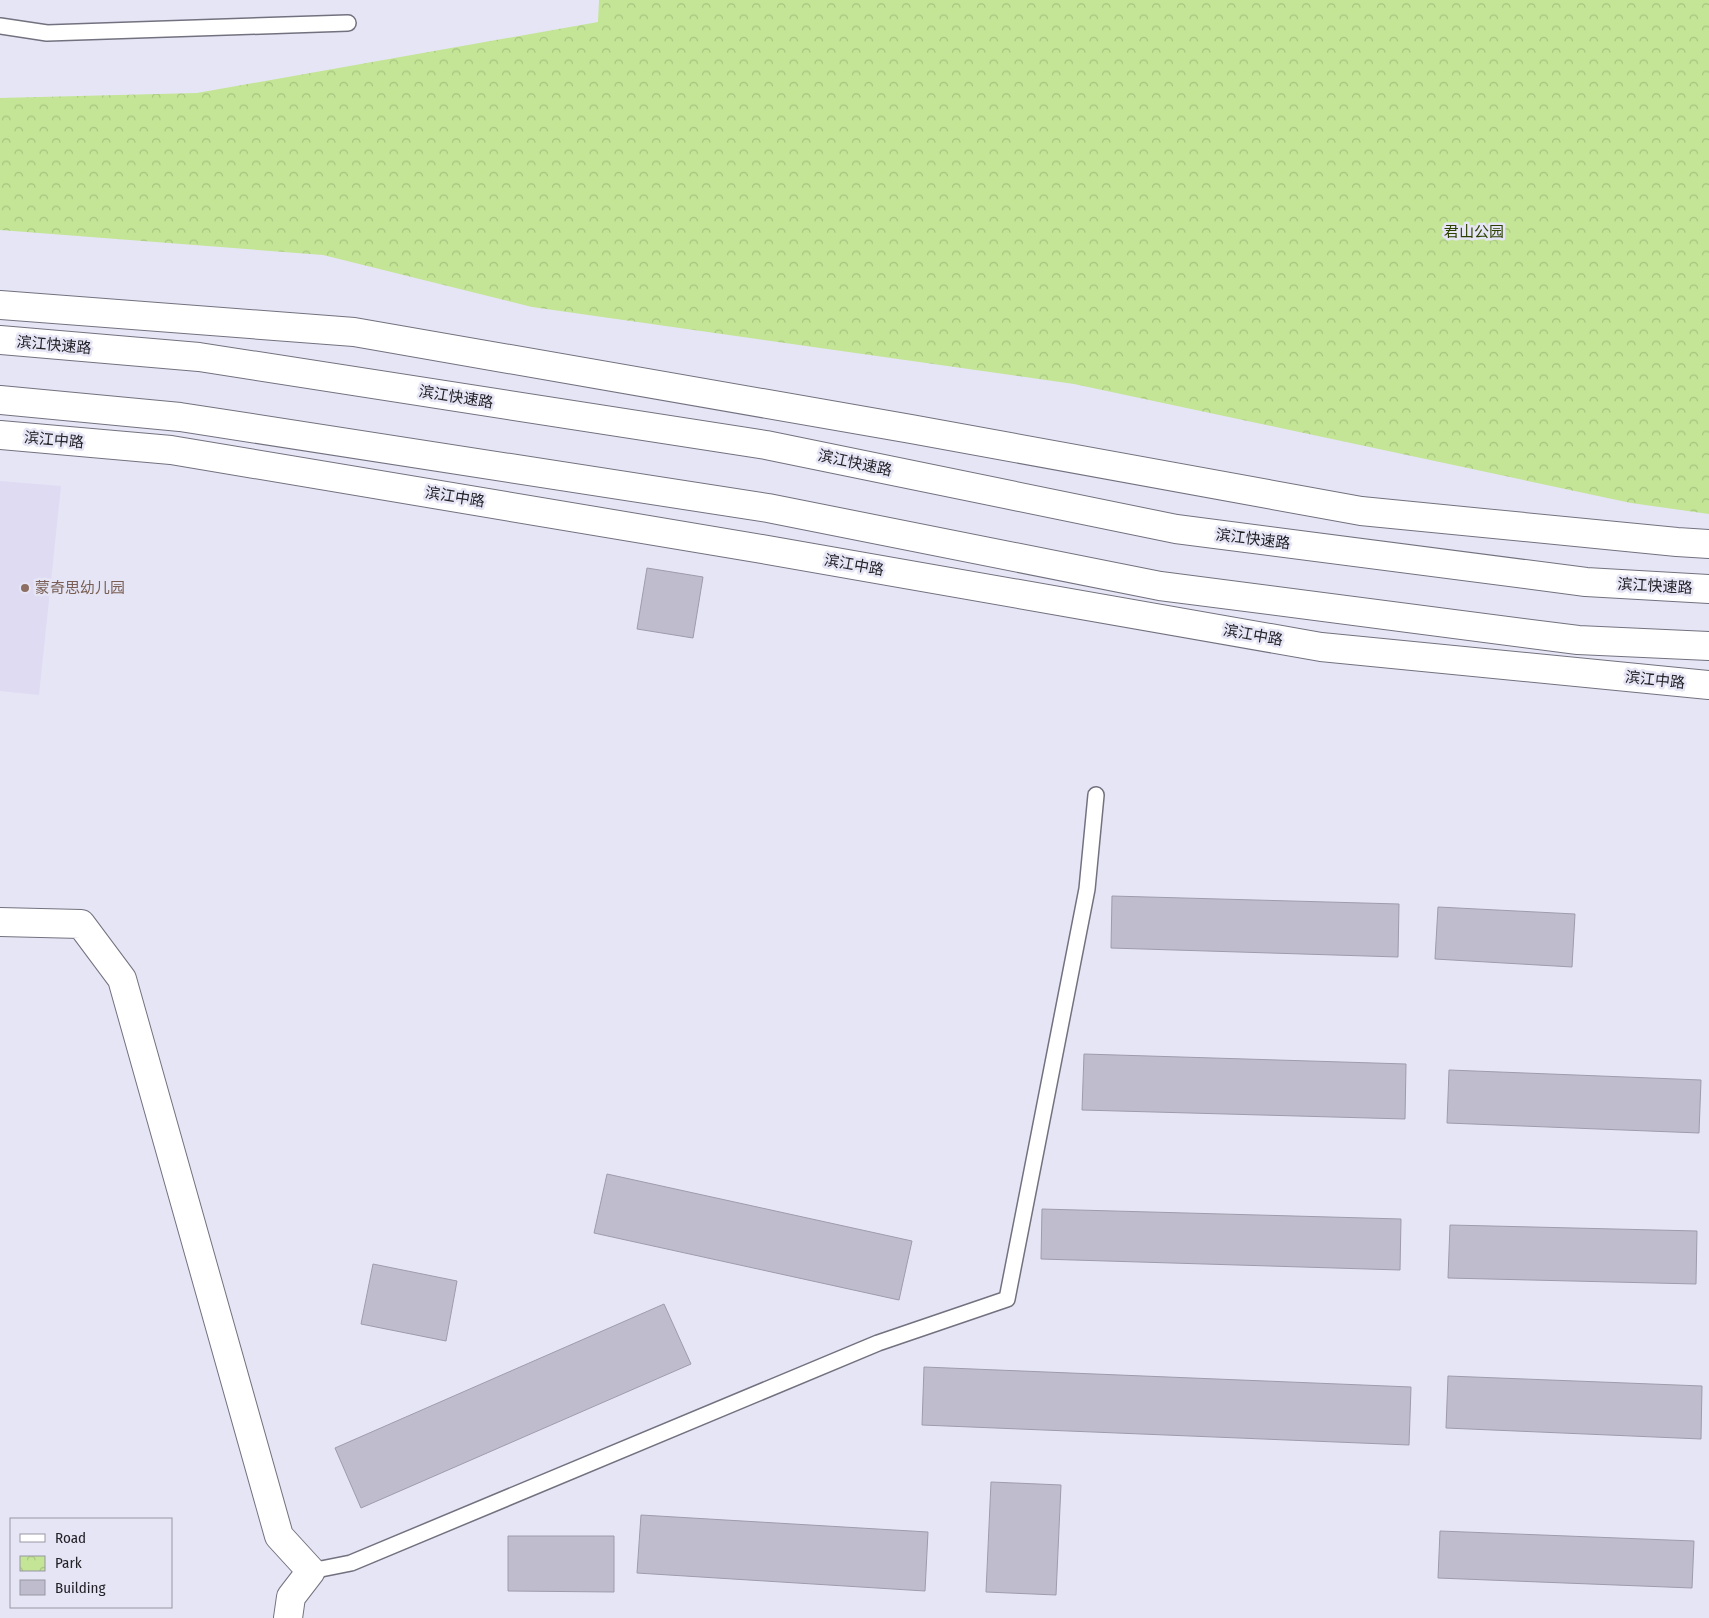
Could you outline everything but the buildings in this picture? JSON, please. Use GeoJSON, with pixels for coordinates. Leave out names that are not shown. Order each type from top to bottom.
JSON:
{"type":"FeatureCollection","features":[{"type":"Feature","properties":{"kind":"main road"},"geometry":{"type":"LineString","coordinates":[[0,305],[354,332],[912,429],[1361,511],[1709,544]]}},
{"type":"Feature","properties":{"kind":"main road","name":"滨江快速路"},"geometry":{"type":"LineString","coordinates":[[0,340],[199,358],[766,445],[1176,529],[1586,582],[1709,589]]}},
{"type":"Feature","properties":{"kind":"main road"},"geometry":{"type":"LineString","coordinates":[[0,400],[180,417],[758,507],[1160,586],[1578,640],[1709,646]]}},
{"type":"Feature","properties":{"kind":"main road","name":"滨江中路"},"geometry":{"type":"LineString","coordinates":[[0,435],[170,450],[762,548],[1321,647],[1709,685]]}},
{"type":"Feature","properties":{"kind":"main road"},"geometry":{"type":"LineString","coordinates":[[0,922],[81,924],[122,979],[278,1536],[311,1571],[291,1597],[288,1618]]}},
{"type":"Feature","properties":{"kind":"lane"},"geometry":{"type":"LineString","coordinates":[[0,26],[47,33],[348,23]]}},
{"type":"Feature","properties":{"kind":"lane"},"geometry":{"type":"LineString","coordinates":[[311,1571],[351,1563],[878,1343],[1007,1299],[1087,889],[1096,795]]}},
{"type":"Feature","properties":{"kind":"shaded area","name":"蒙奇思幼儿园"},"geometry":{"type":"Polygon","coordinates":[[[0,481],[61,486],[39,695],[0,691],[0,481]]]}},
{"type":"Feature","properties":{"kind":"green space","name":"君山公园"},"geometry":{"type":"Polygon","coordinates":[[[599,0],[1709,0],[1709,514],[1631,503],[1074,384],[532,307],[323,255],[0,230],[0,98],[197,93],[598,22],[599,0]]]}},
{"type":"Feature","properties":{"kind":"place","name":"蒙奇思幼儿园"},"geometry":{"type":"Point","coordinates":[25,588]}}]}
